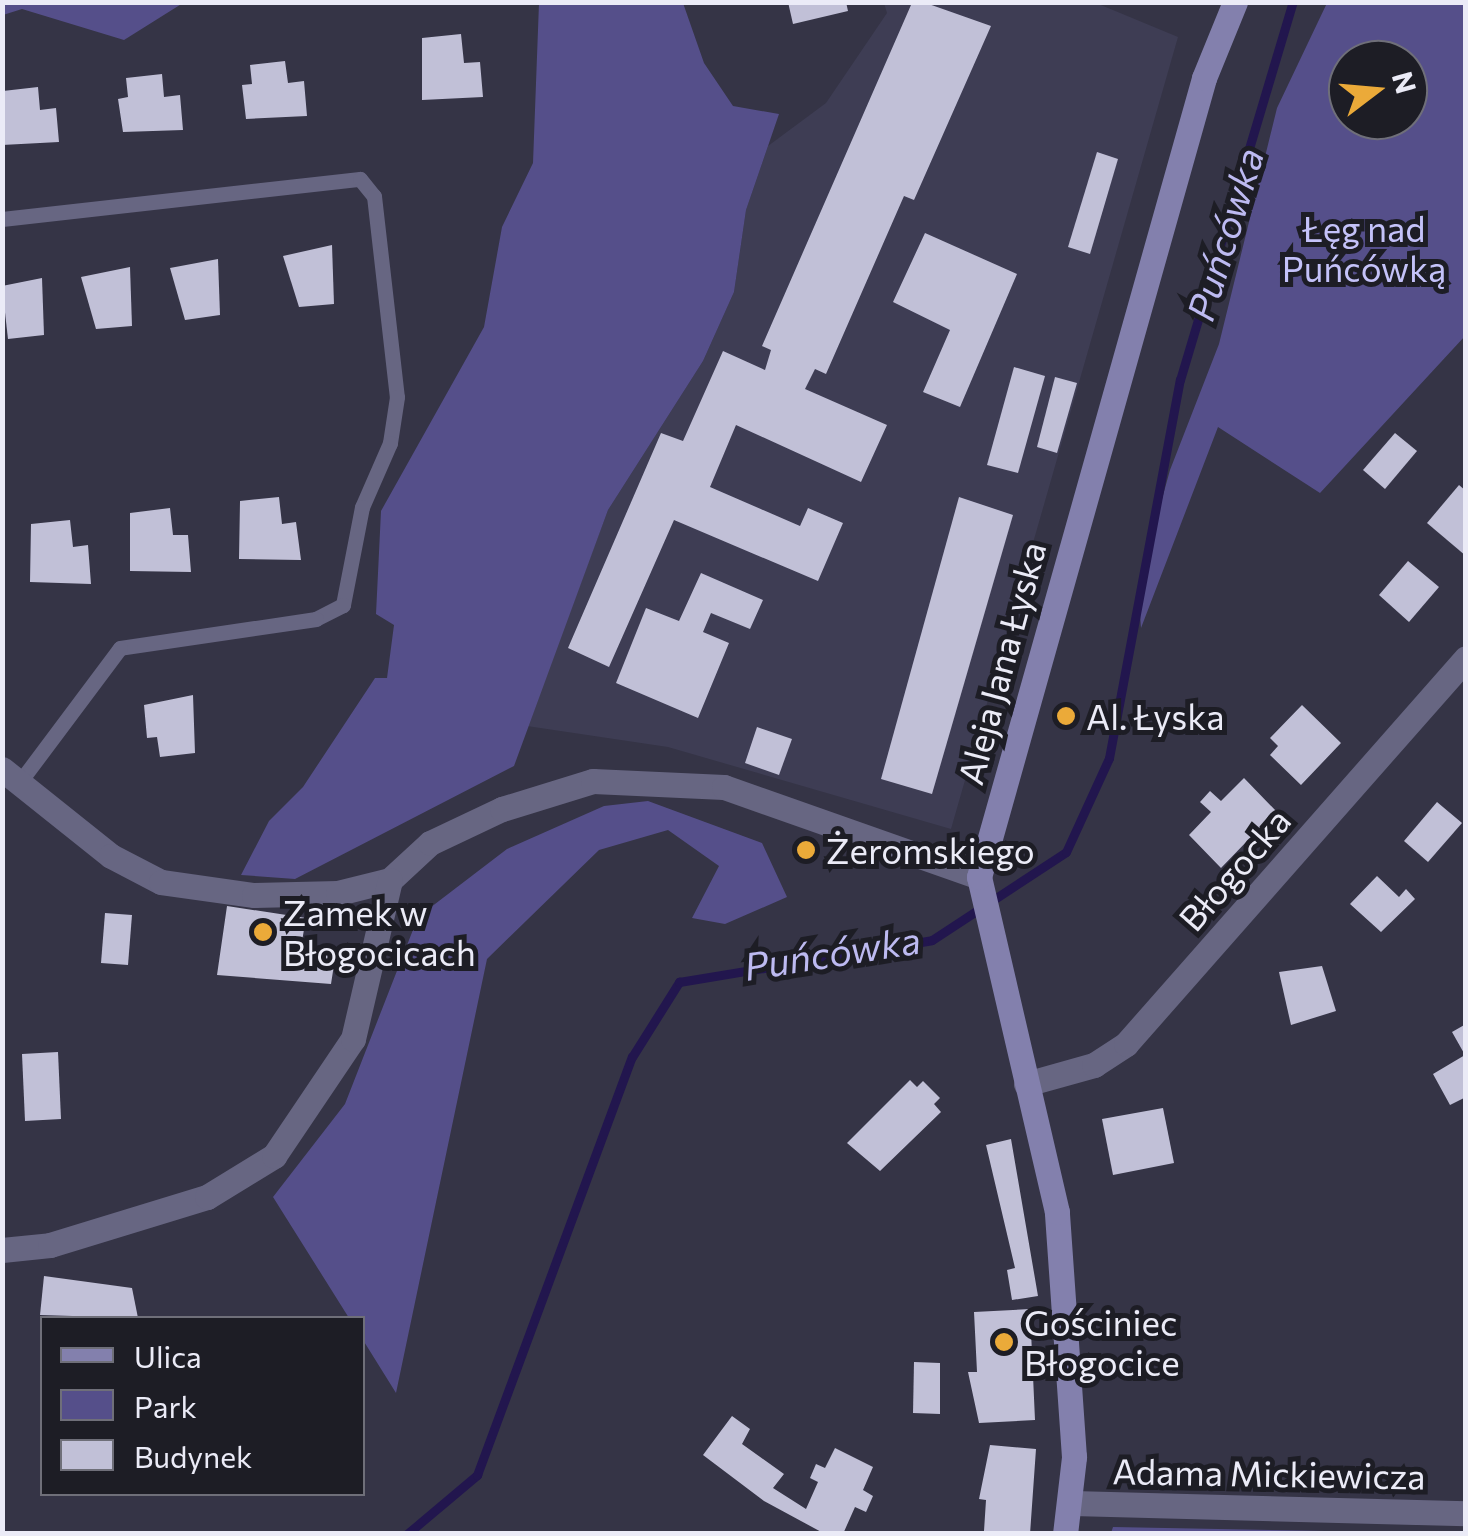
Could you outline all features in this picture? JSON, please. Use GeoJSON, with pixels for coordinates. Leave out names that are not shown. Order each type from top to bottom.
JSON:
{"type":"FeatureCollection","features":[{"type":"Feature","properties":{"kind":"street","name":"Aleja Jana Łyska"},"geometry":{"type":"LineString","coordinates":[[1065,1534],[1072,1503],[1056,1212],[995,966],[979,877],[1194,116],[1235,2]]}},
{"type":"Feature","properties":{"kind":"street","name":"Błogocka"},"geometry":{"type":"LineString","coordinates":[[1026,1084],[1094,1065],[1126,1044],[1466,658]]}},
{"type":"Feature","properties":{"kind":"street"},"geometry":{"type":"LineString","coordinates":[[11,776],[110,856],[161,882],[254,895],[338,893],[390,880],[430,843],[502,809],[593,781],[678,780],[724,787],[979,877]]}},
{"type":"Feature","properties":{"kind":"street"},"geometry":{"type":"LineString","coordinates":[[2,1250],[50,1245],[207,1197],[274,1156],[353,1039],[390,880]]}},
{"type":"Feature","properties":{"kind":"street","name":"Adama Mickiewicza"},"geometry":{"type":"LineString","coordinates":[[1072,1503],[1466,1513]]}},
{"type":"Feature","properties":{"kind":"lane"},"geometry":{"type":"LineString","coordinates":[[2,219],[360,179],[374,196],[397,396],[390,443],[362,507],[343,604],[316,619],[120,648],[11,776]]}},
{"type":"Feature","properties":{"kind":"shaded area"},"geometry":{"type":"Polygon","coordinates":[[[884,3],[1096,3],[1178,37],[951,829],[668,747],[527,726],[608,510],[703,361],[734,292],[746,210],[768,146],[826,103],[887,13],[884,3]]]}},
{"type":"Feature","properties":{"kind":"green space"},"geometry":{"type":"Polygon","coordinates":[[[3,2],[183,3],[124,40],[22,9],[3,15],[3,2]]]}},
{"type":"Feature","properties":{"kind":"green space"},"geometry":{"type":"Polygon","coordinates":[[[539,3],[683,3],[704,63],[733,106],[779,114],[746,210],[734,292],[703,361],[608,510],[514,766],[295,879],[241,875],[269,821],[303,787],[375,678],[387,678],[394,625],[376,614],[381,511],[484,327],[502,227],[533,163],[539,3]]]}},
{"type":"Feature","properties":{"kind":"green space","name":"Łęg nad Puńcówką"},"geometry":{"type":"Polygon","coordinates":[[[1327,3],[1465,3],[1465,336],[1320,493],[1218,427],[1141,628],[1138,586],[1170,470],[1219,344],[1277,108],[1327,3]]]}},
{"type":"Feature","properties":{"kind":"green space"},"geometry":{"type":"Polygon","coordinates":[[[648,801],[762,843],[787,897],[725,924],[692,918],[719,866],[668,830],[599,850],[487,959],[396,1393],[365,1343],[365,1316],[348,1316],[273,1197],[345,1104],[418,917],[507,849],[604,806],[648,801]]]}},
{"type":"Feature","properties":{"kind":"green space"},"geometry":{"type":"Polygon","coordinates":[[[1113,1527],[1437,1533],[1111,1533],[1113,1527]]]}},
{"type":"Feature","properties":{"kind":"building"},"geometry":{"type":"Polygon","coordinates":[[[788,2],[846,2],[848,11],[793,24],[788,2]]]}},
{"type":"Feature","properties":{"kind":"building"},"geometry":{"type":"Polygon","coordinates":[[[923,2],[991,26],[914,200],[904,196],[826,374],[815,369],[805,389],[887,425],[861,482],[736,425],[710,487],[800,526],[808,508],[843,523],[818,581],[674,520],[609,667],[568,648],[661,433],[683,441],[723,351],[765,370],[771,350],[762,346],[911,5],[923,2]]]}},
{"type":"Feature","properties":{"kind":"building"},"geometry":{"type":"Polygon","coordinates":[[[461,34],[464,63],[480,62],[483,97],[422,100],[422,38],[461,34]]]}},
{"type":"Feature","properties":{"kind":"building"},"geometry":{"type":"Polygon","coordinates":[[[285,61],[288,83],[304,81],[307,116],[246,119],[242,85],[252,84],[250,65],[285,61]]]}},
{"type":"Feature","properties":{"kind":"building"},"geometry":{"type":"Polygon","coordinates":[[[162,74],[164,97],[180,95],[183,130],[123,132],[118,99],[128,97],[126,78],[162,74]]]}},
{"type":"Feature","properties":{"kind":"building"},"geometry":{"type":"Polygon","coordinates":[[[38,87],[40,110],[56,108],[59,142],[2,145],[3,91],[38,87]]]}},
{"type":"Feature","properties":{"kind":"building"},"geometry":{"type":"Polygon","coordinates":[[[1097,152],[1118,159],[1090,254],[1068,247],[1097,152]]]}},
{"type":"Feature","properties":{"kind":"building"},"geometry":{"type":"Polygon","coordinates":[[[925,233],[1017,274],[960,407],[923,392],[950,330],[893,302],[925,233]]]}},
{"type":"Feature","properties":{"kind":"building"},"geometry":{"type":"Polygon","coordinates":[[[332,245],[334,304],[299,307],[283,256],[332,245]]]}},
{"type":"Feature","properties":{"kind":"building"},"geometry":{"type":"Polygon","coordinates":[[[218,259],[220,315],[185,320],[170,268],[218,259]]]}},
{"type":"Feature","properties":{"kind":"building"},"geometry":{"type":"Polygon","coordinates":[[[130,267],[132,326],[96,329],[81,277],[130,267]]]}},
{"type":"Feature","properties":{"kind":"building"},"geometry":{"type":"Polygon","coordinates":[[[42,278],[44,335],[8,339],[2,286],[42,278]]]}},
{"type":"Feature","properties":{"kind":"building"},"geometry":{"type":"Polygon","coordinates":[[[1014,367],[1045,376],[1018,473],[987,465],[1014,367]]]}},
{"type":"Feature","properties":{"kind":"building"},"geometry":{"type":"Polygon","coordinates":[[[1055,377],[1077,383],[1057,453],[1037,447],[1055,377]]]}},
{"type":"Feature","properties":{"kind":"building"},"geometry":{"type":"Polygon","coordinates":[[[1395,433],[1417,451],[1385,489],[1363,470],[1395,433]]]}},
{"type":"Feature","properties":{"kind":"building"},"geometry":{"type":"Polygon","coordinates":[[[1459,485],[1466,491],[1466,556],[1427,523],[1459,485]]]}},
{"type":"Feature","properties":{"kind":"building"},"geometry":{"type":"Polygon","coordinates":[[[279,497],[282,524],[296,522],[301,560],[239,559],[240,501],[279,497]]]}},
{"type":"Feature","properties":{"kind":"building"},"geometry":{"type":"Polygon","coordinates":[[[959,497],[1013,515],[932,794],[881,779],[959,497]]]}},
{"type":"Feature","properties":{"kind":"building"},"geometry":{"type":"Polygon","coordinates":[[[170,508],[173,535],[188,535],[191,572],[130,571],[130,513],[170,508]]]}},
{"type":"Feature","properties":{"kind":"building"},"geometry":{"type":"Polygon","coordinates":[[[70,520],[73,547],[88,545],[91,584],[30,582],[31,524],[70,520]]]}},
{"type":"Feature","properties":{"kind":"building"},"geometry":{"type":"Polygon","coordinates":[[[1408,561],[1439,587],[1409,622],[1379,595],[1408,561]]]}},
{"type":"Feature","properties":{"kind":"building"},"geometry":{"type":"Polygon","coordinates":[[[701,573],[763,600],[750,629],[711,613],[703,632],[729,643],[698,718],[616,683],[646,608],[679,621],[701,573]]]}},
{"type":"Feature","properties":{"kind":"building"},"geometry":{"type":"Polygon","coordinates":[[[193,695],[195,753],[160,757],[157,737],[147,738],[144,705],[193,695]]]}},
{"type":"Feature","properties":{"kind":"building"},"geometry":{"type":"Polygon","coordinates":[[[1302,705],[1341,743],[1301,785],[1270,755],[1278,746],[1270,738],[1302,705]]]}},
{"type":"Feature","properties":{"kind":"building"},"geometry":{"type":"Polygon","coordinates":[[[757,727],[792,739],[779,775],[745,763],[757,727]]]}},
{"type":"Feature","properties":{"kind":"building"},"geometry":{"type":"Polygon","coordinates":[[[1244,778],[1276,811],[1221,868],[1189,835],[1211,812],[1200,802],[1210,791],[1221,801],[1244,778]]]}},
{"type":"Feature","properties":{"kind":"building"},"geometry":{"type":"Polygon","coordinates":[[[1437,802],[1462,823],[1428,862],[1404,841],[1437,802]]]}},
{"type":"Feature","properties":{"kind":"building"},"geometry":{"type":"Polygon","coordinates":[[[1377,876],[1399,897],[1406,889],[1415,899],[1381,932],[1350,904],[1377,876]]]}},
{"type":"Feature","properties":{"kind":"building","name":"Zamek w Błogocicach"},"geometry":{"type":"Polygon","coordinates":[[[227,906],[306,918],[301,947],[336,952],[331,984],[217,975],[227,906]]]}},
{"type":"Feature","properties":{"kind":"building"},"geometry":{"type":"Polygon","coordinates":[[[105,913],[132,915],[128,965],[101,963],[105,913]]]}},
{"type":"Feature","properties":{"kind":"building"},"geometry":{"type":"Polygon","coordinates":[[[1322,966],[1336,1011],[1291,1025],[1279,972],[1322,966]]]}},
{"type":"Feature","properties":{"kind":"building"},"geometry":{"type":"Polygon","coordinates":[[[1466,1024],[1466,1097],[1450,1105],[1433,1074],[1465,1055],[1452,1032],[1466,1024]]]}},
{"type":"Feature","properties":{"kind":"building"},"geometry":{"type":"Polygon","coordinates":[[[58,1052],[61,1119],[25,1121],[22,1054],[58,1052]]]}},
{"type":"Feature","properties":{"kind":"building"},"geometry":{"type":"Polygon","coordinates":[[[910,1080],[917,1087],[923,1081],[940,1098],[934,1104],[941,1112],[880,1171],[847,1143],[910,1080]]]}},
{"type":"Feature","properties":{"kind":"building"},"geometry":{"type":"Polygon","coordinates":[[[1163,1108],[1174,1163],[1113,1175],[1102,1119],[1163,1108]]]}},
{"type":"Feature","properties":{"kind":"building"},"geometry":{"type":"Polygon","coordinates":[[[1011,1139],[1038,1296],[1012,1300],[1007,1270],[1015,1268],[986,1145],[1011,1139]]]}},
{"type":"Feature","properties":{"kind":"building"},"geometry":{"type":"Polygon","coordinates":[[[44,1276],[132,1288],[138,1316],[73,1316],[40,1315],[44,1276]]]}},
{"type":"Feature","properties":{"kind":"building","name":"Gościniec Błogocice"},"geometry":{"type":"Polygon","coordinates":[[[1030,1309],[1035,1420],[979,1423],[968,1372],[977,1372],[974,1312],[1030,1309]]]}},
{"type":"Feature","properties":{"kind":"building"},"geometry":{"type":"Polygon","coordinates":[[[914,1362],[940,1363],[940,1414],[913,1413],[914,1362]]]}},
{"type":"Feature","properties":{"kind":"building"},"geometry":{"type":"Polygon","coordinates":[[[732,1416],[750,1429],[742,1444],[784,1474],[773,1488],[806,1509],[818,1482],[810,1478],[816,1464],[825,1468],[835,1448],[873,1467],[863,1490],[873,1496],[866,1512],[855,1507],[843,1534],[825,1534],[764,1501],[703,1455],[732,1416]]]}},
{"type":"Feature","properties":{"kind":"building"},"geometry":{"type":"Polygon","coordinates":[[[990,1445],[1036,1449],[1030,1534],[984,1531],[986,1500],[979,1499],[990,1445]]]}},
{"type":"Feature","properties":{"kind":"waterway","name":"Puńcówka"},"geometry":{"type":"LineString","coordinates":[[407,1534],[477,1475],[632,1057],[679,982],[932,940],[1066,852],[1109,758],[1180,380],[1293,2]]}},
{"type":"Feature","properties":{"kind":"place","name":"Al. Łyska"},"geometry":{"type":"Point","coordinates":[1066,716]}},
{"type":"Feature","properties":{"kind":"place","name":"Żeromskiego"},"geometry":{"type":"Point","coordinates":[806,850]}},
{"type":"Feature","properties":{"kind":"place","name":"Zamek w Błogocicach"},"geometry":{"type":"Point","coordinates":[263,932]}},
{"type":"Feature","properties":{"kind":"place","name":"Gościniec Błogocice"},"geometry":{"type":"Point","coordinates":[1004,1342]}}]}
